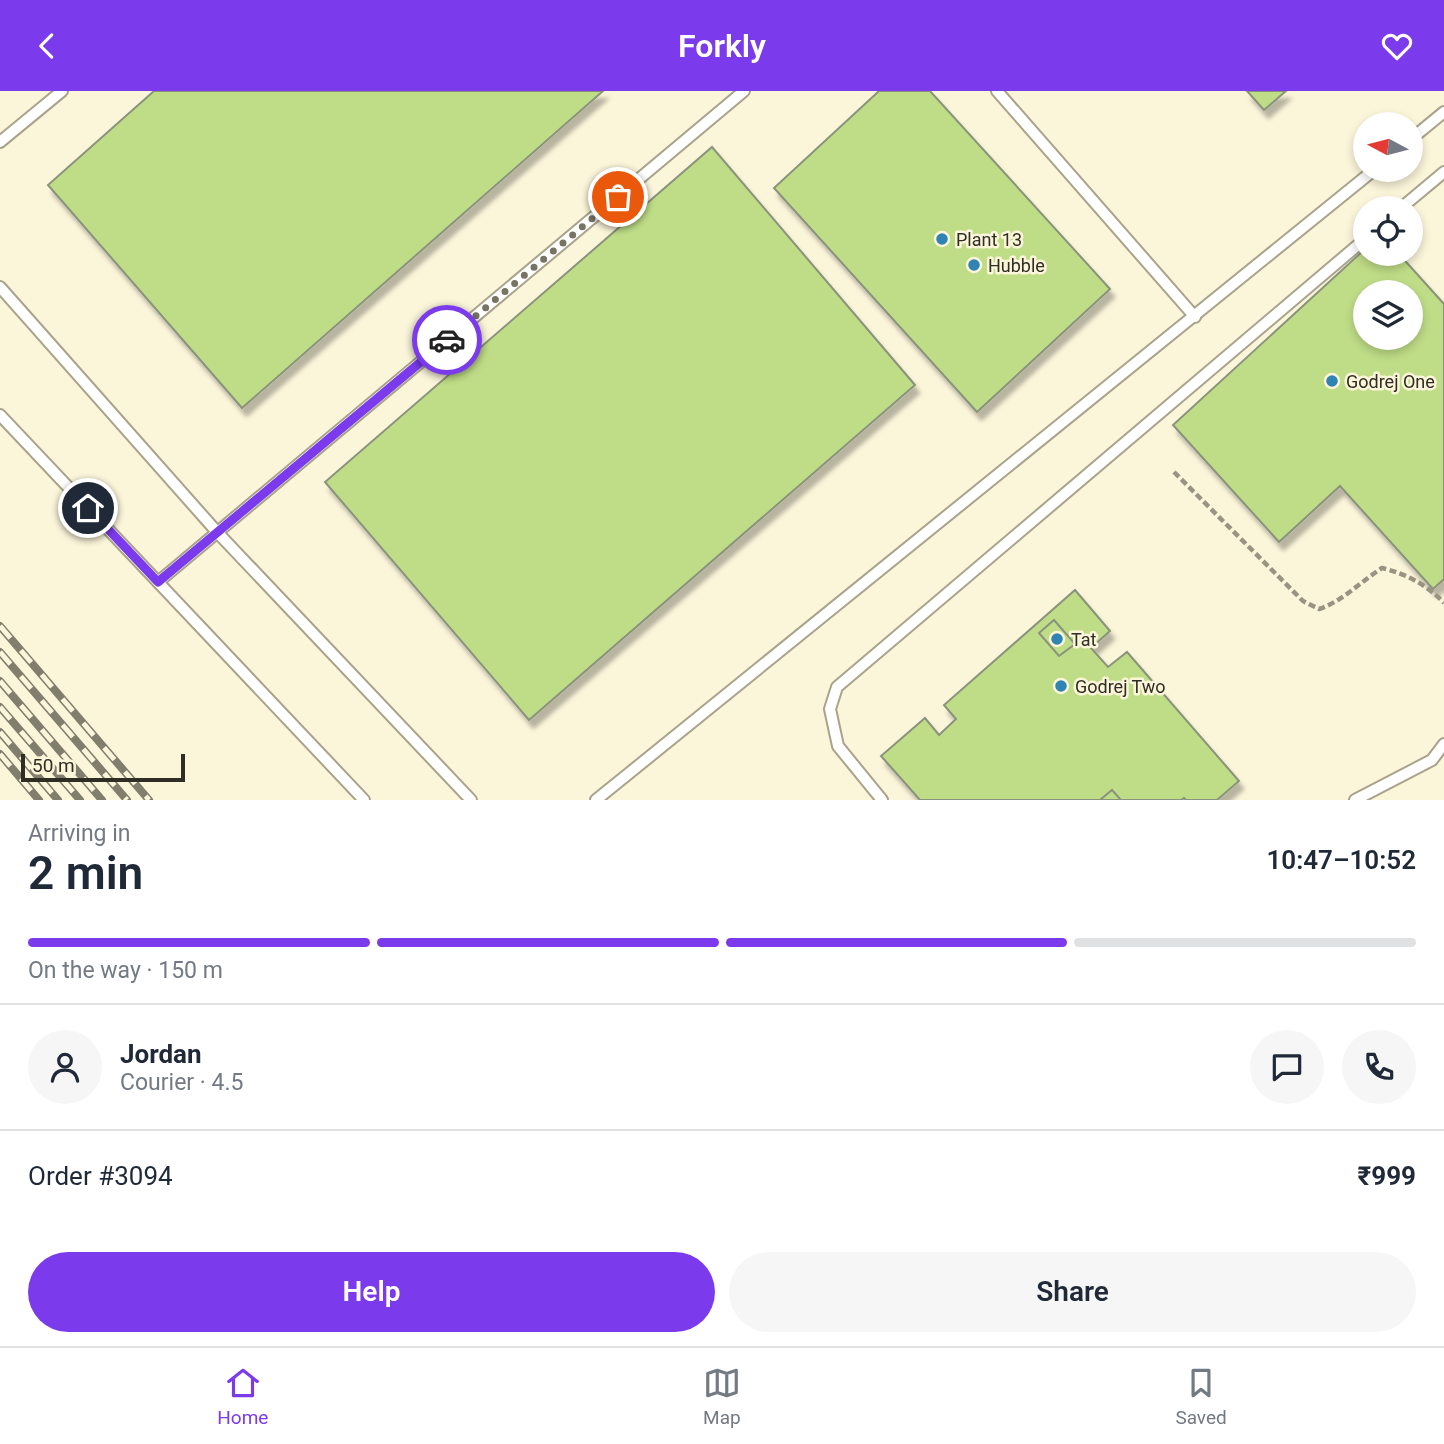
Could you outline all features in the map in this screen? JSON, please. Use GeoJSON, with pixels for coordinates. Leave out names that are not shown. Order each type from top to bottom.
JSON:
{"type":"FeatureCollection","features":[{"type":"Feature","properties":{"kind":"lane"},"geometry":{"type":"LineString","coordinates":[[0,142],[62,91]]}},
{"type":"Feature","properties":{"kind":"lane"},"geometry":{"type":"LineString","coordinates":[[158,582],[744,91]]}},
{"type":"Feature","properties":{"kind":"lane"},"geometry":{"type":"LineString","coordinates":[[997,91],[1195,317]]}},
{"type":"Feature","properties":{"kind":"lane"},"geometry":{"type":"LineString","coordinates":[[1423,129],[1439,116]]}},
{"type":"Feature","properties":{"kind":"lane"},"geometry":{"type":"LineString","coordinates":[[1417,196],[1442,177]]}},
{"type":"Feature","properties":{"kind":"lane"},"geometry":{"type":"LineString","coordinates":[[597,800],[1359,182]]}},
{"type":"Feature","properties":{"kind":"lane"},"geometry":{"type":"LineString","coordinates":[[881,800],[838,746],[830,709],[837,687],[1353,249]]}},
{"type":"Feature","properties":{"kind":"lane"},"geometry":{"type":"LineString","coordinates":[[0,286],[217,532],[471,800]]}},
{"type":"Feature","properties":{"kind":"lane"},"geometry":{"type":"LineString","coordinates":[[0,415],[364,800]]}},
{"type":"Feature","properties":{"kind":"lane"},"geometry":{"type":"LineString","coordinates":[[1355,800],[1432,760],[1444,744]]}},
{"type":"Feature","properties":{"kind":"path"},"geometry":{"type":"LineString","coordinates":[[1174,471],[1303,601],[1319,609],[1335,604],[1361,581],[1382,568],[1402,573],[1422,583],[1444,603]]}},
{"type":"Feature","properties":{"kind":"building"},"geometry":{"type":"Polygon","coordinates":[[[154,91],[603,91],[242,408],[48,185],[154,91]]]}},
{"type":"Feature","properties":{"kind":"building","name":"Plant 13"},"geometry":{"type":"Polygon","coordinates":[[[879,91],[930,91],[1110,289],[977,412],[774,188],[879,91]]]}},
{"type":"Feature","properties":{"kind":"building"},"geometry":{"type":"Polygon","coordinates":[[[1247,91],[1286,91],[1264,110],[1247,91]]]}},
{"type":"Feature","properties":{"kind":"building"},"geometry":{"type":"Polygon","coordinates":[[[712,147],[915,385],[529,720],[325,482],[712,147]]]}},
{"type":"Feature","properties":{"kind":"building","name":"Godrej One"},"geometry":{"type":"Polygon","coordinates":[[[1353,260],[1353,266],[1410,266],[1422,280],[1353,280],[1353,350],[1423,350],[1423,281],[1444,304],[1444,579],[1433,589],[1340,486],[1279,542],[1173,425],[1353,260]]]}},
{"type":"Feature","properties":{"kind":"building","name":"Godrej Two"},"geometry":{"type":"Polygon","coordinates":[[[1075,590],[1110,631],[1091,648],[1108,667],[1127,652],[1239,781],[1217,800],[920,800],[881,756],[925,718],[939,735],[956,719],[944,705],[1075,590]]]}},
{"type":"Feature","properties":{"kind":"building","name":"Tat"},"geometry":{"type":"Polygon","coordinates":[[[1054,620],[1075,644],[1059,656],[1039,633],[1054,620]]]}},
{"type":"Feature","properties":{"kind":"building"},"geometry":{"type":"Polygon","coordinates":[[[1112,790],[1121,800],[1100,800],[1112,790]]]}},
{"type":"Feature","properties":{"kind":"railway"},"geometry":{"type":"LineString","coordinates":[[0,626],[149,800]]}},
{"type":"Feature","properties":{"kind":"railway"},"geometry":{"type":"LineString","coordinates":[[0,652],[127,800]]}},
{"type":"Feature","properties":{"kind":"railway"},"geometry":{"type":"LineString","coordinates":[[0,681],[102,800]]}},
{"type":"Feature","properties":{"kind":"railway"},"geometry":{"type":"LineString","coordinates":[[0,707],[80,800]]}},
{"type":"Feature","properties":{"kind":"railway"},"geometry":{"type":"LineString","coordinates":[[0,732],[58,800]]}},
{"type":"Feature","properties":{"kind":"railway"},"geometry":{"type":"LineString","coordinates":[[0,754],[39,800]]}},
{"type":"Feature","properties":{"kind":"way so far"},"geometry":{"type":"LineString","coordinates":[[447,340],[618,197]]}},
{"type":"Feature","properties":{"kind":"place","name":"Plant 13"},"geometry":{"type":"Point","coordinates":[942,239]}},
{"type":"Feature","properties":{"kind":"place","name":"Hubble"},"geometry":{"type":"Point","coordinates":[974,265]}},
{"type":"Feature","properties":{"kind":"place","name":"Godrej One"},"geometry":{"type":"Point","coordinates":[1332,381]}},
{"type":"Feature","properties":{"kind":"place","name":"Tat"},"geometry":{"type":"Point","coordinates":[1057,639]}},
{"type":"Feature","properties":{"kind":"place","name":"Godrej Two"},"geometry":{"type":"Point","coordinates":[1061,686]}},
{"type":"Feature","properties":{"kind":"route"},"geometry":{"type":"LineString","coordinates":[[88,508],[158,582],[447,340]]}}]}
